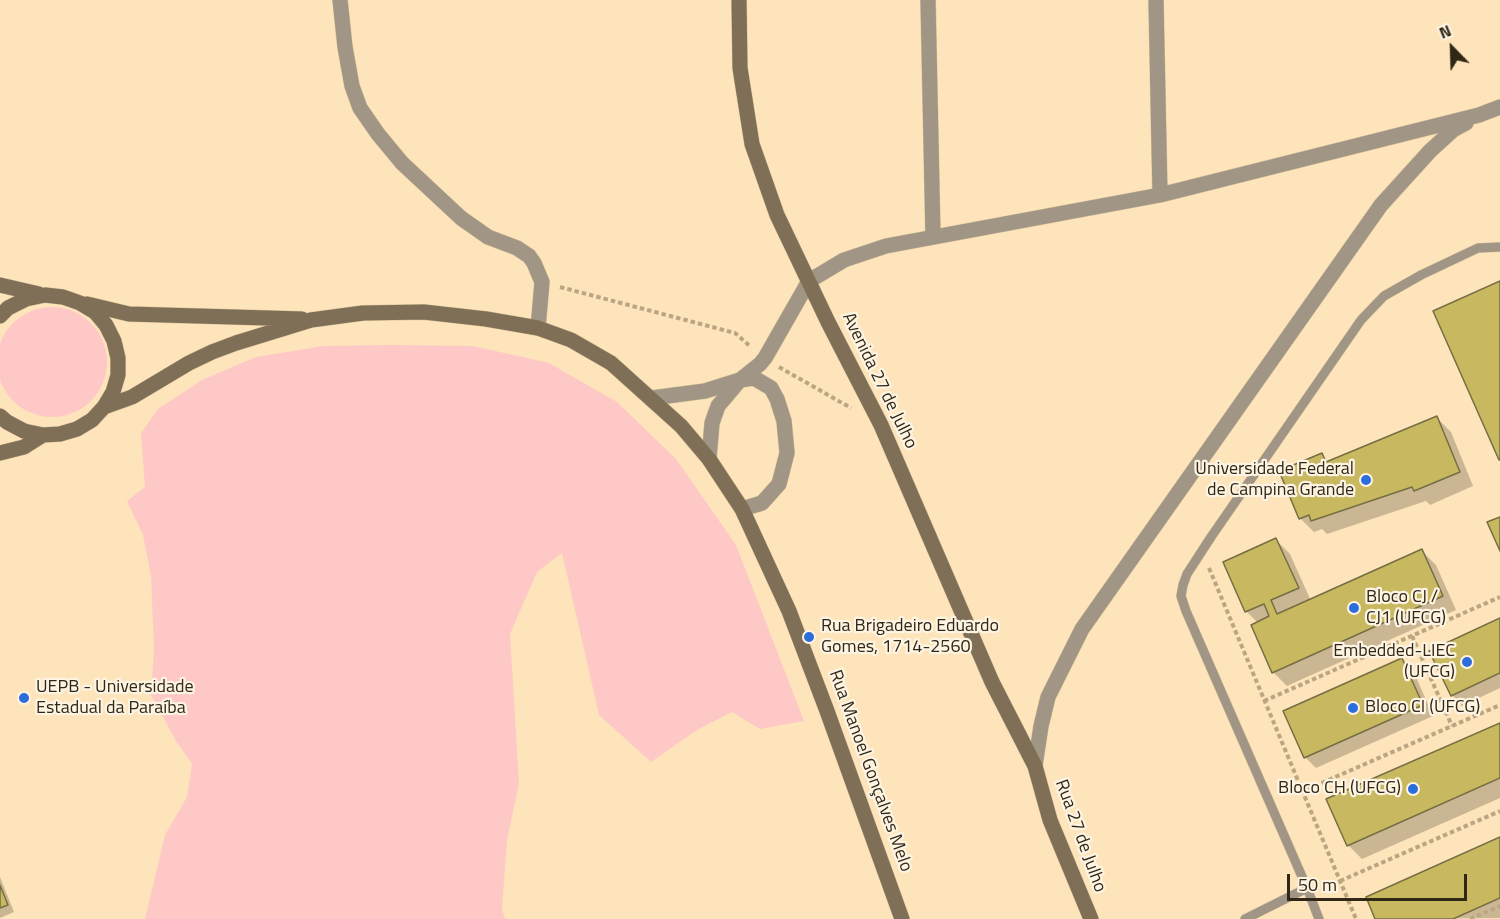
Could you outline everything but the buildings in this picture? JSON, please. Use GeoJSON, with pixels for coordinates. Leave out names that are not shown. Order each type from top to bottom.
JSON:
{"type":"FeatureCollection","features":[{"type":"Feature","properties":{"kind":"street"},"geometry":{"type":"LineString","coordinates":[[340,0],[352,86],[360,108],[402,163],[470,226],[529,256],[542,282],[538,327]]}},
{"type":"Feature","properties":{"kind":"street","name":"Avenida 27 de Julho"},"geometry":{"type":"LineString","coordinates":[[739,0],[740,68],[752,144],[777,215],[881,425],[992,682],[1035,766]]}},
{"type":"Feature","properties":{"kind":"street"},"geometry":{"type":"LineString","coordinates":[[928,0],[933,236]]}},
{"type":"Feature","properties":{"kind":"street"},"geometry":{"type":"LineString","coordinates":[[1156,0],[1160,195]]}},
{"type":"Feature","properties":{"kind":"street"},"geometry":{"type":"LineString","coordinates":[[709,459],[712,423],[718,406],[740,380],[765,358],[809,281],[844,260],[886,246],[933,236],[1160,195],[1479,115],[1500,107]]}},
{"type":"Feature","properties":{"kind":"street"},"geometry":{"type":"LineString","coordinates":[[1035,766],[1048,697],[1082,629],[1381,205],[1430,151],[1453,130],[1479,115]]}},
{"type":"Feature","properties":{"kind":"street","name":"Rua Manoel Gonçalves Melo"},"geometry":{"type":"LineString","coordinates":[[0,285],[45,296],[63,297],[129,315],[311,320],[363,313],[424,312],[486,319],[538,327],[571,340],[611,363],[681,426],[709,459],[742,509],[802,644],[902,919]]}},
{"type":"Feature","properties":{"kind":"street"},"geometry":{"type":"LineString","coordinates":[[0,316],[8,308],[26,299],[45,296]]}},
{"type":"Feature","properties":{"kind":"street"},"geometry":{"type":"LineString","coordinates":[[0,416],[24,431],[43,435],[60,434],[77,429],[92,420],[104,407],[113,392],[118,375],[118,358],[114,341],[106,325],[94,312],[80,303]]}},
{"type":"Feature","properties":{"kind":"street","name":"Rua Manoel Gonçalves Melo"},"geometry":{"type":"LineString","coordinates":[[104,407],[132,397],[212,352],[311,320]]}},
{"type":"Feature","properties":{"kind":"street"},"geometry":{"type":"LineString","coordinates":[[652,398],[705,391],[754,378],[771,388],[784,421],[787,453],[779,484],[762,503],[742,509]]}},
{"type":"Feature","properties":{"kind":"street"},"geometry":{"type":"LineString","coordinates":[[0,453],[24,447],[43,435]]}},
{"type":"Feature","properties":{"kind":"street","name":"Rua 27 de Julho"},"geometry":{"type":"LineString","coordinates":[[1035,766],[1050,820],[1091,919]]}},
{"type":"Feature","properties":{"kind":"lane"},"geometry":{"type":"LineString","coordinates":[[1319,919],[1181,596],[1187,574],[1202,551],[1349,337],[1373,307],[1384,296],[1468,252],[1478,248],[1500,247]]}},
{"type":"Feature","properties":{"kind":"lane"},"geometry":{"type":"LineString","coordinates":[[1245,919],[1307,888]]}},
{"type":"Feature","properties":{"kind":"path"},"geometry":{"type":"LineString","coordinates":[[542,282],[735,333],[765,358],[852,408]]}},
{"type":"Feature","properties":{"kind":"path"},"geometry":{"type":"LineString","coordinates":[[1202,551],[1356,919]]}},
{"type":"Feature","properties":{"kind":"path"},"geometry":{"type":"LineString","coordinates":[[1264,701],[1500,597]]}},
{"type":"Feature","properties":{"kind":"path"},"geometry":{"type":"LineString","coordinates":[[1412,636],[1452,726]]}},
{"type":"Feature","properties":{"kind":"path"},"geometry":{"type":"LineString","coordinates":[[1301,792],[1500,705]]}},
{"type":"Feature","properties":{"kind":"path"},"geometry":{"type":"LineString","coordinates":[[1340,881],[1500,811]]}},
{"type":"Feature","properties":{"kind":"path"},"geometry":{"type":"LineString","coordinates":[[1470,919],[1500,906]]}},
{"type":"Feature","properties":{"kind":"shaded area"},"geometry":{"type":"Polygon","coordinates":[[[52,307],[73,311],[91,323],[103,341],[107,362],[103,383],[91,401],[73,413],[52,417],[31,413],[13,401],[1,383],[-3,362],[1,341],[13,323],[31,311],[52,307]]]}},
{"type":"Feature","properties":{"kind":"shaded area"},"geometry":{"type":"Polygon","coordinates":[[[323,346],[473,346],[549,363],[617,402],[676,459],[736,545],[804,721],[760,729],[732,712],[697,730],[651,762],[599,715],[562,553],[537,572],[510,634],[519,783],[507,840],[502,908],[505,919],[145,919],[165,835],[187,797],[192,764],[176,741],[151,695],[154,648],[151,576],[143,535],[127,501],[145,487],[141,433],[158,409],[202,380],[256,357],[323,346]]]}},
{"type":"Feature","properties":{"kind":"place","name":"Universidade Federal de Campina Grande"},"geometry":{"type":"Point","coordinates":[1366,480]}},
{"type":"Feature","properties":{"kind":"place","name":"Bloco CJ / CJ1 (UFCG)"},"geometry":{"type":"Point","coordinates":[1354,608]}},
{"type":"Feature","properties":{"kind":"place","name":"Rua Brigadeiro Eduardo Gomes, 1714-2560"},"geometry":{"type":"Point","coordinates":[809,637]}},
{"type":"Feature","properties":{"kind":"place","name":"Embedded-LIEC (UFCG)"},"geometry":{"type":"Point","coordinates":[1467,662]}},
{"type":"Feature","properties":{"kind":"place","name":"UEPB - Universidade Estadual da Paraíba"},"geometry":{"type":"Point","coordinates":[24,698]}},
{"type":"Feature","properties":{"kind":"place","name":"Bloco CI (UFCG)"},"geometry":{"type":"Point","coordinates":[1353,708]}},
{"type":"Feature","properties":{"kind":"place","name":"Bloco CH (UFCG)"},"geometry":{"type":"Point","coordinates":[1413,789]}}]}
